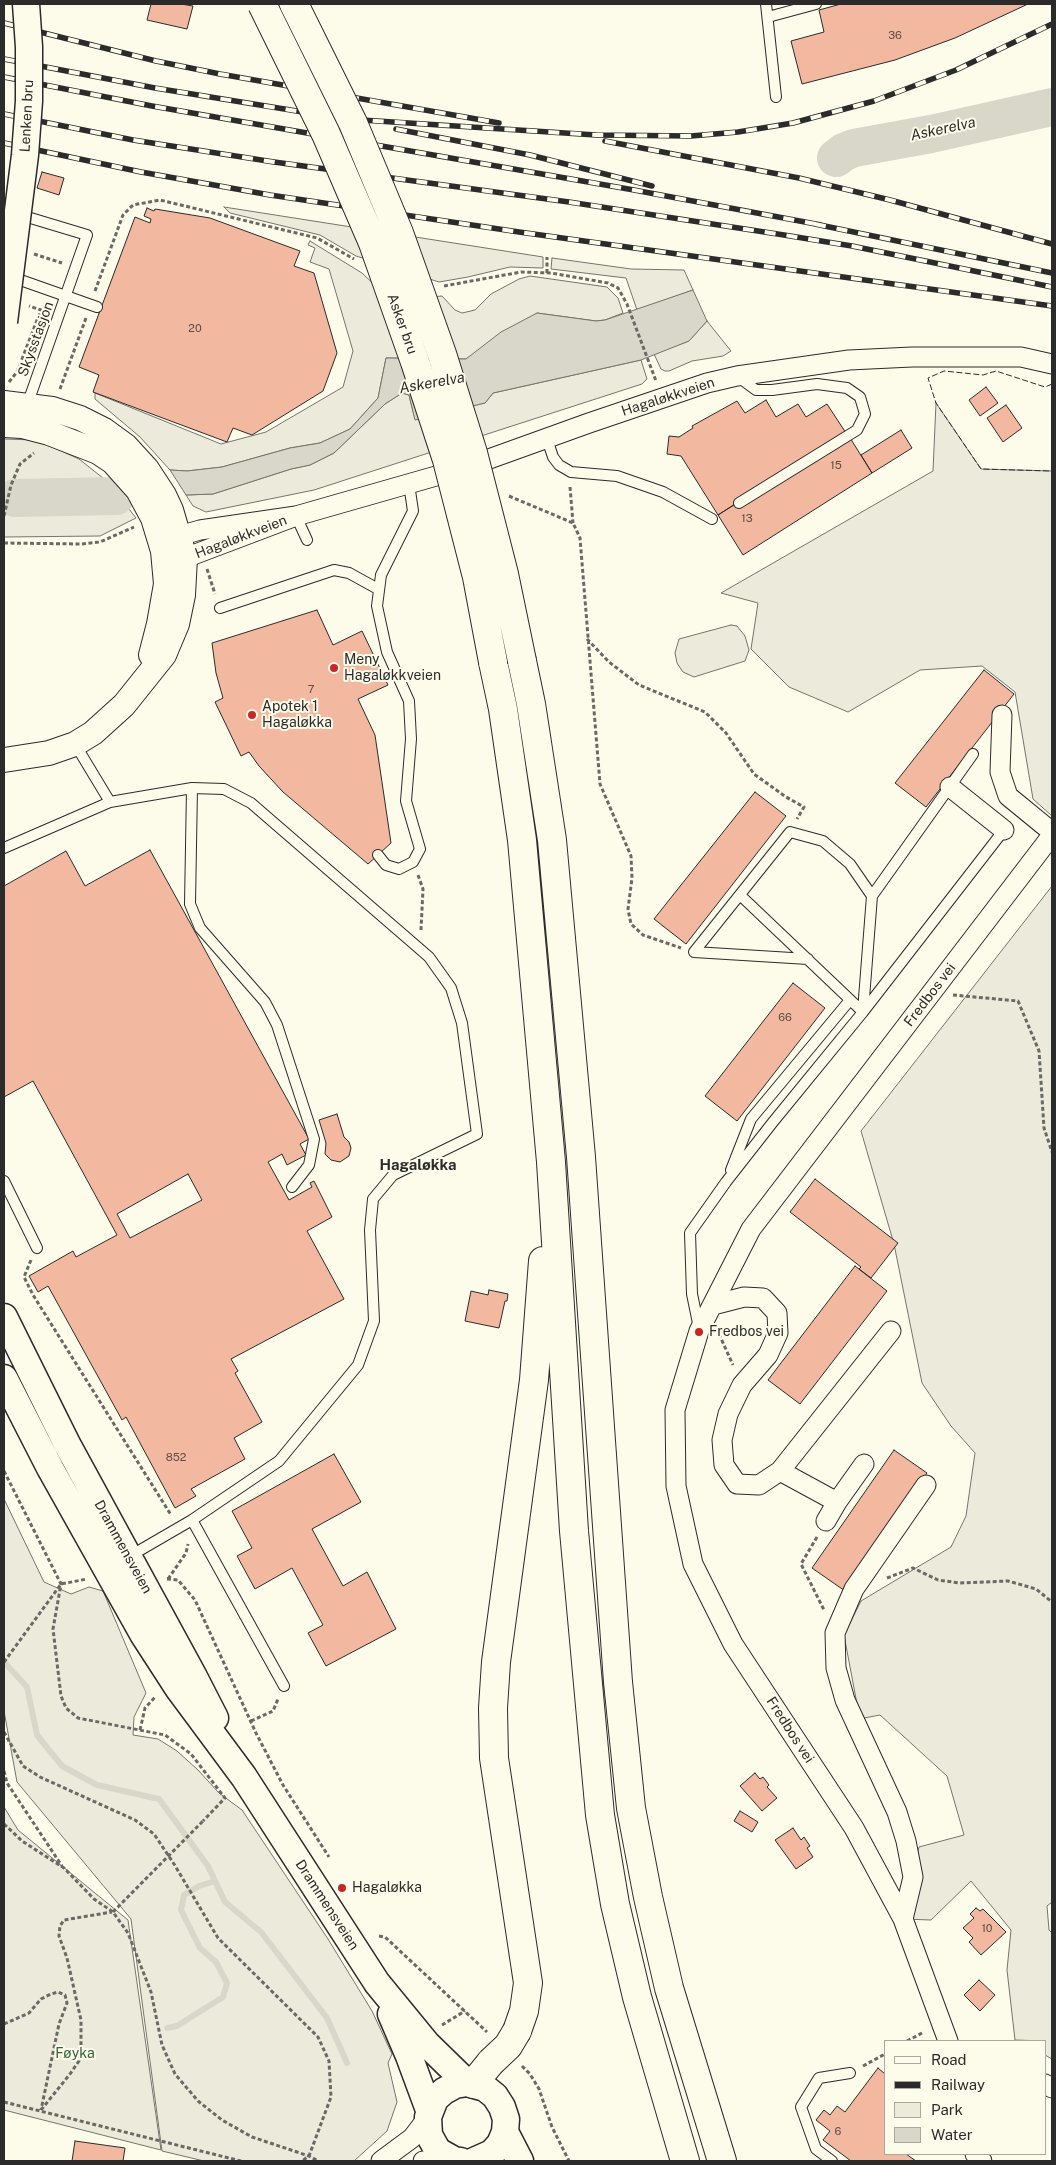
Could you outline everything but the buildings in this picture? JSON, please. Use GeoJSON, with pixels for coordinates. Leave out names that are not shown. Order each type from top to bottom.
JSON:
{"type":"FeatureCollection","features":[{"type":"Feature","properties":{"kind":"highway","name":"Asker bru"},"geometry":{"type":"LineString","coordinates":[[262,4],[322,126],[369,234],[416,362],[449,469],[477,577],[503,709],[522,840],[551,1162]]}},
{"type":"Feature","properties":{"kind":"highway","name":"Asker bru"},"geometry":{"type":"LineString","coordinates":[[294,4],[360,141],[399,233],[442,354],[480,480],[504,574],[531,704],[552,840],[580,1157],[618,1682],[631,1808],[648,1896],[669,1988],[722,2161]]}},
{"type":"Feature","properties":{"kind":"highway"},"geometry":{"type":"LineString","coordinates":[[470,2084],[504,2048],[524,2010],[528,1983],[494,1758],[493,1708],[496,1662],[534,1380],[551,1162]]}},
{"type":"Feature","properties":{"kind":"highway"},"geometry":{"type":"LineString","coordinates":[[551,1162],[574,1531],[600,1815],[615,1904],[637,1997],[685,2161]]}},
{"type":"Feature","properties":{"kind":"main road","name":"Lenken bru"},"geometry":{"type":"LineString","coordinates":[[4,264],[10,220],[25,155],[29,101],[29,47],[26,4]]}},
{"type":"Feature","properties":{"kind":"main road","name":"Lenken bru"},"geometry":{"type":"LineString","coordinates":[[4,322],[10,220]]}},
{"type":"Feature","properties":{"kind":"main road","name":"Drammensveien"},"geometry":{"type":"LineString","coordinates":[[4,1318],[63,1435],[113,1566],[144,1634],[178,1688],[244,1777],[377,1983],[427,2044],[470,2084]]}},
{"type":"Feature","properties":{"kind":"main road","name":"Drammensveien"},"geometry":{"type":"LineString","coordinates":[[4,1378],[50,1468],[113,1566]]}},
{"type":"Feature","properties":{"kind":"main road","name":"Drammensveien"},"geometry":{"type":"LineString","coordinates":[[377,1983],[410,2056],[428,2114]]}},
{"type":"Feature","properties":{"kind":"main road"},"geometry":{"type":"LineString","coordinates":[[470,2084],[490,2092],[502,2107],[506,2119],[505,2132],[500,2144],[492,2153],[463,2161],[438,2151],[429,2135],[428,2114],[435,2099],[444,2091],[455,2085],[470,2084]]}},
{"type":"Feature","properties":{"kind":"main road"},"geometry":{"type":"LineString","coordinates":[[505,2132],[520,2161]]}},
{"type":"Feature","properties":{"kind":"street","name":"Hagaløkkveien"},"geometry":{"type":"LineString","coordinates":[[176,548],[464,468],[707,383],[737,376],[849,360],[894,358],[1021,357],[1052,364]]}},
{"type":"Feature","properties":{"kind":"street","name":"Hagaløkkveien"},"geometry":{"type":"LineString","coordinates":[[4,403],[18,419],[98,452],[113,462],[138,490],[153,518],[176,548],[183,595],[177,624],[164,655],[141,685],[111,718],[75,744],[49,753],[4,760]]}},
{"type":"Feature","properties":{"kind":"street"},"geometry":{"type":"LineString","coordinates":[[1002,715],[1000,772],[1008,796],[1052,834]]}},
{"type":"Feature","properties":{"kind":"street"},"geometry":{"type":"LineString","coordinates":[[950,787],[1004,830]]}},
{"type":"Feature","properties":{"kind":"street","name":"Fredbos vei"},"geometry":{"type":"LineString","coordinates":[[948,2040],[903,1919],[854,1828],[733,1644],[693,1564],[676,1486],[676,1410],[699,1331],[712,1309],[751,1229],[1052,834]]}},
{"type":"Feature","properties":{"kind":"street"},"geometry":{"type":"LineString","coordinates":[[712,1309],[744,1297],[763,1298],[777,1313],[778,1333],[768,1355],[742,1385],[726,1422],[722,1440],[724,1464],[737,1484],[759,1485],[780,1471],[890,1331]]}},
{"type":"Feature","properties":{"kind":"street"},"geometry":{"type":"LineString","coordinates":[[826,1522],[837,1502],[864,1464]]}},
{"type":"Feature","properties":{"kind":"street"},"geometry":{"type":"LineString","coordinates":[[780,1471],[837,1502]]}},
{"type":"Feature","properties":{"kind":"street"},"geometry":{"type":"LineString","coordinates":[[903,1919],[913,1877],[906,1841],[897,1812],[845,1700],[836,1668],[835,1633],[854,1590],[926,1485]]}},
{"type":"Feature","properties":{"kind":"street"},"geometry":{"type":"LineString","coordinates":[[381,2161],[412,2138],[428,2114]]}},
{"type":"Feature","properties":{"kind":"street"},"geometry":{"type":"LineString","coordinates":[[423,2161],[463,2161]]}},
{"type":"Feature","properties":{"kind":"lane"},"geometry":{"type":"LineString","coordinates":[[766,4],[776,97]]}},
{"type":"Feature","properties":{"kind":"lane"},"geometry":{"type":"LineString","coordinates":[[768,17],[816,4]]}},
{"type":"Feature","properties":{"kind":"lane"},"geometry":{"type":"LineString","coordinates":[[10,220],[87,235],[66,296],[97,308]]}},
{"type":"Feature","properties":{"kind":"lane","name":"Skysstasjon"},"geometry":{"type":"LineString","coordinates":[[4,274],[66,296],[18,419]]}},
{"type":"Feature","properties":{"kind":"lane"},"geometry":{"type":"LineString","coordinates":[[737,376],[756,390],[772,390],[817,384],[848,388],[860,397],[865,414],[857,430],[739,502]]}},
{"type":"Feature","properties":{"kind":"lane"},"geometry":{"type":"LineString","coordinates":[[547,439],[553,457],[559,466],[571,472],[617,476],[663,492],[712,518]]}},
{"type":"Feature","properties":{"kind":"lane"},"geometry":{"type":"LineString","coordinates":[[378,856],[386,865],[398,869],[413,862],[420,849],[406,801],[411,739],[409,701],[387,652],[377,606],[381,575],[413,511],[409,484]]}},
{"type":"Feature","properties":{"kind":"lane"},"geometry":{"type":"LineString","coordinates":[[296,516],[307,540]]}},
{"type":"Feature","properties":{"kind":"lane"},"geometry":{"type":"LineString","coordinates":[[220,608],[334,570],[349,573],[378,589]]}},
{"type":"Feature","properties":{"kind":"lane"},"geometry":{"type":"LineString","coordinates":[[75,744],[110,802]]}},
{"type":"Feature","properties":{"kind":"lane"},"geometry":{"type":"LineString","coordinates":[[863,1012],[872,896],[973,754]]}},
{"type":"Feature","properties":{"kind":"lane"},"geometry":{"type":"LineString","coordinates":[[192,788],[190,904],[200,928],[265,1002],[277,1025],[314,1139],[309,1165],[292,1187]]}},
{"type":"Feature","properties":{"kind":"lane"},"geometry":{"type":"LineString","coordinates":[[4,848],[110,802],[192,788],[224,789],[251,803],[429,957],[451,988],[462,1023],[477,1134],[393,1175],[373,1199],[370,1230],[374,1321],[358,1365],[279,1460],[192,1520],[113,1566]]}},
{"type":"Feature","properties":{"kind":"lane"},"geometry":{"type":"LineString","coordinates":[[699,1331],[692,1294],[690,1232],[726,1182],[863,1012],[1004,830]]}},
{"type":"Feature","properties":{"kind":"lane"},"geometry":{"type":"LineString","coordinates":[[694,952],[790,832],[823,841],[850,864],[872,896]]}},
{"type":"Feature","properties":{"kind":"lane"},"geometry":{"type":"LineString","coordinates":[[740,895],[863,1012]]}},
{"type":"Feature","properties":{"kind":"lane"},"geometry":{"type":"LineString","coordinates":[[694,952],[808,959]]}},
{"type":"Feature","properties":{"kind":"lane"},"geometry":{"type":"LineString","coordinates":[[726,1182],[751,1119],[850,1000]]}},
{"type":"Feature","properties":{"kind":"lane"},"geometry":{"type":"LineString","coordinates":[[4,1181],[37,1248]]}},
{"type":"Feature","properties":{"kind":"lane"},"geometry":{"type":"LineString","coordinates":[[192,1520],[284,1686]]}},
{"type":"Feature","properties":{"kind":"lane"},"geometry":{"type":"LineString","coordinates":[[832,2161],[816,2149],[801,2107],[819,2078],[850,2073]]}},
{"type":"Feature","properties":{"kind":"path"},"geometry":{"type":"LineString","coordinates":[[547,273],[548,257]]}},
{"type":"Feature","properties":{"kind":"path"},"geometry":{"type":"LineString","coordinates":[[627,304],[657,383]]}},
{"type":"Feature","properties":{"kind":"path"},"geometry":{"type":"LineString","coordinates":[[4,516],[11,485],[20,464],[31,453],[38,452]]}},
{"type":"Feature","properties":{"kind":"path"},"geometry":{"type":"LineString","coordinates":[[571,472],[573,522],[580,538],[600,784],[631,856],[632,878],[628,909],[631,924],[643,934],[694,952]]}},
{"type":"Feature","properties":{"kind":"path"},"geometry":{"type":"LineString","coordinates":[[504,494],[573,522]]}},
{"type":"Feature","properties":{"kind":"path"},"geometry":{"type":"LineString","coordinates":[[4,543],[82,544],[100,542],[135,526]]}},
{"type":"Feature","properties":{"kind":"path"},"geometry":{"type":"LineString","coordinates":[[587,639],[609,662],[639,684],[705,712],[726,733],[754,774],[786,797],[804,807],[790,832]]}},
{"type":"Feature","properties":{"kind":"path"},"geometry":{"type":"LineString","coordinates":[[413,862],[423,889],[420,950]]}},
{"type":"Feature","properties":{"kind":"path"},"geometry":{"type":"LineString","coordinates":[[933,991],[964,997],[1018,1001],[1039,1051],[1044,1128],[1052,1152]]}},
{"type":"Feature","properties":{"kind":"path"},"geometry":{"type":"LineString","coordinates":[[24,1277],[33,1295],[171,1515],[192,1520]]}},
{"type":"Feature","properties":{"kind":"path"},"geometry":{"type":"LineString","coordinates":[[712,1309],[742,1385]]}},
{"type":"Feature","properties":{"kind":"path"},"geometry":{"type":"LineString","coordinates":[[4,1471],[61,1584],[53,1628],[61,1696],[66,1708],[78,1718],[164,1735],[191,1754],[226,1798],[113,1912],[64,1920],[60,1926],[59,1936],[80,2013],[81,2050],[79,2061],[41,2110]]}},
{"type":"Feature","properties":{"kind":"path"},"geometry":{"type":"LineString","coordinates":[[816,1538],[801,1564],[835,1633]]}},
{"type":"Feature","properties":{"kind":"path"},"geometry":{"type":"LineString","coordinates":[[168,1579],[186,1553]]}},
{"type":"Feature","properties":{"kind":"path"},"geometry":{"type":"LineString","coordinates":[[4,1662],[61,1584],[113,1566]]}},
{"type":"Feature","properties":{"kind":"path"},"geometry":{"type":"LineString","coordinates":[[854,1590],[913,1568],[938,1580],[960,1583],[1008,1581],[1036,1589],[1052,1602]]}},
{"type":"Feature","properties":{"kind":"path"},"geometry":{"type":"LineString","coordinates":[[161,1578],[178,1580],[196,1600],[251,1721],[283,1785],[329,1856]]}},
{"type":"Feature","properties":{"kind":"path"},"geometry":{"type":"LineString","coordinates":[[251,1721],[273,1711],[284,1686]]}},
{"type":"Feature","properties":{"kind":"path"},"geometry":{"type":"LineString","coordinates":[[140,1730],[145,1708],[157,1696]]}},
{"type":"Feature","properties":{"kind":"path"},"geometry":{"type":"LineString","coordinates":[[4,1732],[23,1766],[40,1777],[135,1820],[154,1834],[218,1938],[318,2037],[329,2061],[331,2097],[309,2156],[302,2161]]}},
{"type":"Feature","properties":{"kind":"path"},"geometry":{"type":"LineString","coordinates":[[4,1771],[7,1783],[64,1868],[94,1899],[113,1912],[128,1933],[151,1992],[162,2045],[175,2074],[198,2101],[222,2120],[252,2137],[309,2156],[318,2161]]}},
{"type":"Feature","properties":{"kind":"path"},"geometry":{"type":"LineString","coordinates":[[4,1824],[22,1841],[64,1868]]}},
{"type":"Feature","properties":{"kind":"path"},"geometry":{"type":"LineString","coordinates":[[379,1936],[385,1937],[530,2074],[539,2088],[552,2127],[569,2161]]}},
{"type":"Feature","properties":{"kind":"path"},"geometry":{"type":"LineString","coordinates":[[4,2024],[28,2013],[41,1999],[51,1994],[58,1992],[65,1995],[67,2003],[59,2024],[41,2110]]}},
{"type":"Feature","properties":{"kind":"path"},"geometry":{"type":"LineString","coordinates":[[441,2026],[465,2011]]}},
{"type":"Feature","properties":{"kind":"path"},"geometry":{"type":"LineString","coordinates":[[850,2073],[884,2055]]}},
{"type":"Feature","properties":{"kind":"path"},"geometry":{"type":"LineString","coordinates":[[4,2102],[241,2161]]}},
{"type":"Feature","properties":{"kind":"green space"},"geometry":{"type":"Polygon","coordinates":[[[224,207],[543,257],[543,268],[510,267],[439,282],[356,256],[320,235],[230,213],[224,207]]]}},
{"type":"Feature","properties":{"kind":"green space"},"geometry":{"type":"Polygon","coordinates":[[[310,241],[362,273],[384,294],[408,299],[442,296],[455,310],[462,313],[475,310],[491,294],[519,279],[530,276],[607,287],[618,298],[623,313],[605,320],[596,321],[537,313],[466,359],[386,358],[378,398],[350,429],[320,443],[290,448],[222,467],[187,471],[170,470],[140,437],[95,399],[95,393],[221,444],[266,432],[343,387],[353,351],[329,269],[310,262],[315,248],[308,245],[310,241]]]}},
{"type":"Feature","properties":{"kind":"green space"},"geometry":{"type":"Polygon","coordinates":[[[552,258],[631,269],[684,270],[693,290],[637,310],[626,278],[551,269],[552,258]]]}},
{"type":"Feature","properties":{"kind":"green space"},"geometry":{"type":"Polygon","coordinates":[[[707,321],[731,351],[723,356],[692,361],[669,371],[661,369],[654,354],[689,341],[707,321]]]}},
{"type":"Feature","properties":{"kind":"green space"},"geometry":{"type":"Polygon","coordinates":[[[641,360],[647,379],[642,384],[314,490],[206,512],[193,506],[186,495],[213,494],[291,469],[310,465],[334,453],[385,404],[402,393],[409,395],[415,419],[485,403],[493,393],[641,360]]]}},
{"type":"Feature","properties":{"kind":"green space"},"geometry":{"type":"Polygon","coordinates":[[[936,403],[981,469],[1052,471],[1052,816],[1033,799],[1015,692],[982,666],[920,670],[848,712],[789,687],[751,649],[758,603],[721,593],[933,471],[936,403]]]}},
{"type":"Feature","properties":{"kind":"green space"},"geometry":{"type":"Polygon","coordinates":[[[4,439],[37,440],[79,459],[108,482],[136,518],[100,536],[4,537],[4,439]]]}},
{"type":"Feature","properties":{"kind":"green space"},"geometry":{"type":"Polygon","coordinates":[[[731,625],[737,626],[745,636],[749,650],[745,661],[694,677],[683,672],[677,663],[675,653],[679,639],[731,625]]]}},
{"type":"Feature","properties":{"kind":"green space"},"geometry":{"type":"Polygon","coordinates":[[[1052,886],[1052,1902],[1047,1906],[1049,1930],[1052,1933],[1052,2059],[1046,2056],[1046,2040],[1015,2040],[1007,1970],[1011,1930],[971,1881],[931,1920],[903,1919],[919,1847],[964,1835],[947,1776],[880,1715],[864,1718],[857,1704],[844,1635],[861,1601],[951,1547],[966,1516],[975,1453],[951,1426],[922,1383],[894,1244],[861,1131],[1052,886]]]}},
{"type":"Feature","properties":{"kind":"green space"},"geometry":{"type":"Polygon","coordinates":[[[4,1499],[44,1582],[71,1594],[89,1587],[103,1591],[146,1693],[134,1717],[133,1735],[158,1739],[177,1751],[219,1793],[242,1810],[328,1939],[372,2011],[392,2054],[388,2063],[397,2102],[387,2131],[354,2161],[204,2161],[162,2151],[131,1919],[17,1782],[4,1711],[4,1499]]]}},
{"type":"Feature","properties":{"kind":"green space","name":"Føyka"},"geometry":{"type":"Polygon","coordinates":[[[4,1807],[18,1830],[128,1920],[161,2150],[4,2110],[4,1807]]]}},
{"type":"Feature","properties":{"kind":"water"},"geometry":{"type":"Polygon","coordinates":[[[693,290],[707,321],[689,341],[641,360],[493,393],[485,403],[415,420],[409,395],[402,393],[385,404],[334,453],[310,465],[291,469],[213,494],[186,495],[170,470],[187,471],[222,467],[290,448],[320,443],[350,429],[378,398],[386,358],[466,359],[501,332],[537,313],[596,321],[605,320],[693,290]]]}},
{"type":"Feature","properties":{"kind":"waterway","name":"Askerelva"},"geometry":{"type":"LineString","coordinates":[[836,158],[854,148],[931,134],[1052,107]]}},
{"type":"Feature","properties":{"kind":"waterway","name":"Askerelva"},"geometry":{"type":"LineString","coordinates":[[15,498],[116,496]]}},
{"type":"Feature","properties":{"kind":"waterway"},"geometry":{"type":"LineString","coordinates":[[4,1662],[27,1687],[37,1735],[62,1766],[97,1785],[159,1799],[208,1866],[225,1902],[261,1932],[327,2018],[347,2063]]}},
{"type":"Feature","properties":{"kind":"waterway"},"geometry":{"type":"LineString","coordinates":[[167,2028],[177,2026],[223,1997],[227,1983],[216,1962],[200,1948],[181,1910],[184,1895],[199,1886],[215,1881]]}},
{"type":"Feature","properties":{"kind":"railway"},"geometry":{"type":"LineString","coordinates":[[4,23],[156,61],[220,74],[499,123]]}},
{"type":"Feature","properties":{"kind":"railway"},"geometry":{"type":"LineString","coordinates":[[4,59],[155,88],[346,119],[596,135],[691,136],[738,132],[793,123],[874,101],[956,70],[1052,24]]}},
{"type":"Feature","properties":{"kind":"railway"},"geometry":{"type":"LineString","coordinates":[[4,77],[152,106],[634,190],[821,225]]}},
{"type":"Feature","properties":{"kind":"railway"},"geometry":{"type":"LineString","coordinates":[[4,114],[133,140],[274,162],[569,202],[852,246],[1052,287]]}},
{"type":"Feature","properties":{"kind":"railway"},"geometry":{"type":"LineString","coordinates":[[396,129],[530,155],[652,186]]}},
{"type":"Feature","properties":{"kind":"railway"},"geometry":{"type":"LineString","coordinates":[[605,141],[799,178],[890,200],[1052,244]]}},
{"type":"Feature","properties":{"kind":"railway"},"geometry":{"type":"LineString","coordinates":[[4,143],[141,172],[270,195],[519,232],[1052,306]]}},
{"type":"Feature","properties":{"kind":"railway"},"geometry":{"type":"LineString","coordinates":[[815,224],[1052,273]]}},
{"type":"Feature","properties":{"kind":"fence"},"geometry":{"type":"LineString","coordinates":[[1052,384],[1045,387],[996,371],[983,375],[944,371],[928,378],[936,403],[981,469],[1052,471]]}},
{"type":"Feature","properties":{"kind":"place","name":"Meny Hagaløkkveien"},"geometry":{"type":"Point","coordinates":[334,668]}},
{"type":"Feature","properties":{"kind":"place","name":"Apotek 1 Hagaløkka"},"geometry":{"type":"Point","coordinates":[252,715]}},
{"type":"Feature","properties":{"kind":"place","name":"Fredbos vei"},"geometry":{"type":"Point","coordinates":[699,1332]}},
{"type":"Feature","properties":{"kind":"place","name":"Hagaløkka"},"geometry":{"type":"Point","coordinates":[342,1888]}},
{"type":"Feature","properties":{"kind":"district","name":"Hagaløkka"},"geometry":{"type":"Point","coordinates":[418,1165]}}]}
